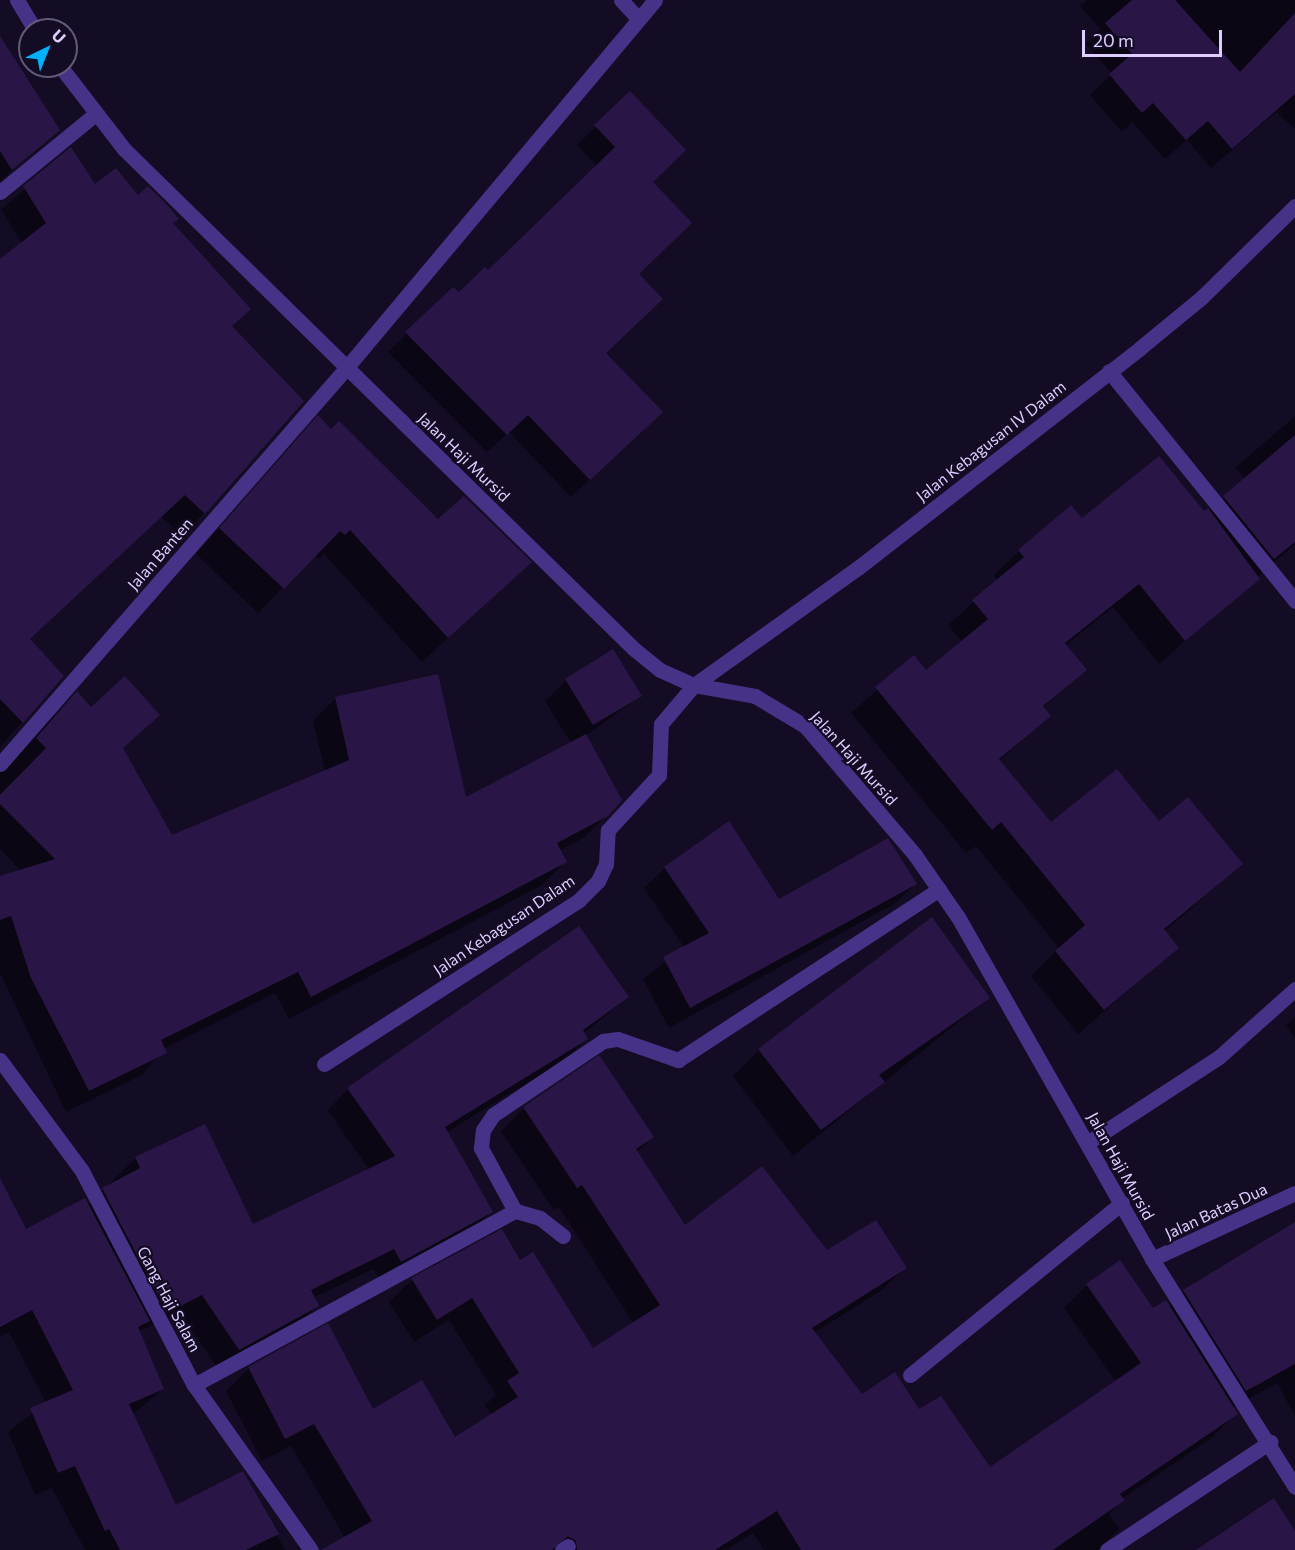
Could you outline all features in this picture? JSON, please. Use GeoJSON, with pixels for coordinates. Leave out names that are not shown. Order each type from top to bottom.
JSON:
{"type":"FeatureCollection","features":[{"type":"Feature","properties":{"kind":"street"},"geometry":{"type":"LineString","coordinates":[[17,0],[28,18]]}},
{"type":"Feature","properties":{"kind":"street"},"geometry":{"type":"LineString","coordinates":[[621,0],[639,19]]}},
{"type":"Feature","properties":{"kind":"street","name":"Jalan Banten"},"geometry":{"type":"LineString","coordinates":[[0,764],[347,367],[655,0]]}},
{"type":"Feature","properties":{"kind":"street","name":"Jalan Haji Mursid"},"geometry":{"type":"LineString","coordinates":[[68,78],[94,115],[634,649],[660,670],[694,685],[755,696],[805,726],[939,889],[1122,1203],[1152,1259],[1270,1442],[1295,1486]]}},
{"type":"Feature","properties":{"kind":"street"},"geometry":{"type":"LineString","coordinates":[[0,192],[94,115]]}},
{"type":"Feature","properties":{"kind":"street","name":"Jalan Kebagusan IV Dalam"},"geometry":{"type":"LineString","coordinates":[[694,685],[859,567],[1202,297],[1295,206]]}},
{"type":"Feature","properties":{"kind":"street"},"geometry":{"type":"LineString","coordinates":[[1109,371],[1295,601]]}},
{"type":"Feature","properties":{"kind":"street","name":"Jalan Kebagusan Dalam"},"geometry":{"type":"LineString","coordinates":[[324,1064],[579,900],[598,881],[608,830],[652,786],[660,766],[661,724],[694,685]]}},
{"type":"Feature","properties":{"kind":"street"},"geometry":{"type":"LineString","coordinates":[[515,1211],[482,1148],[483,1130],[493,1115],[603,1041],[618,1039],[678,1060],[939,889]]}},
{"type":"Feature","properties":{"kind":"street"},"geometry":{"type":"LineString","coordinates":[[1087,1143],[1209,1064],[1295,989]]}},
{"type":"Feature","properties":{"kind":"street","name":"Gang Haji Salam"},"geometry":{"type":"LineString","coordinates":[[0,1060],[82,1171],[194,1385],[311,1550]]}},
{"type":"Feature","properties":{"kind":"street","name":"Jalan Batas Dua"},"geometry":{"type":"LineString","coordinates":[[1152,1259],[1295,1193]]}},
{"type":"Feature","properties":{"kind":"street"},"geometry":{"type":"LineString","coordinates":[[910,1375],[1122,1203]]}},
{"type":"Feature","properties":{"kind":"street"},"geometry":{"type":"LineString","coordinates":[[194,1385],[515,1211],[540,1218],[563,1236]]}},
{"type":"Feature","properties":{"kind":"street"},"geometry":{"type":"LineString","coordinates":[[1107,1550],[1270,1442]]}},
{"type":"Feature","properties":{"kind":"building"},"geometry":{"type":"Polygon","coordinates":[[[1132,0],[1175,0],[1240,72],[1295,13],[1295,94],[1232,149],[1208,121],[1186,140],[1153,103],[1142,113],[1109,74],[1132,54],[1105,23],[1132,0]]]}},
{"type":"Feature","properties":{"kind":"building"},"geometry":{"type":"Polygon","coordinates":[[[0,36],[18,64],[18,78],[27,78],[60,130],[12,170],[0,151],[0,36]]]}},
{"type":"Feature","properties":{"kind":"building"},"geometry":{"type":"Polygon","coordinates":[[[630,91],[686,150],[653,182],[692,223],[639,274],[663,299],[606,353],[663,412],[590,480],[528,415],[507,435],[405,332],[453,287],[459,292],[485,267],[488,270],[615,147],[594,125],[630,91]]]}},
{"type":"Feature","properties":{"kind":"building"},"geometry":{"type":"Polygon","coordinates":[[[71,147],[95,184],[116,168],[138,195],[148,186],[168,206],[179,219],[173,223],[251,309],[232,326],[304,401],[205,514],[185,495],[30,639],[64,676],[23,723],[0,699],[0,259],[46,223],[23,186],[71,147]]]}},
{"type":"Feature","properties":{"kind":"building"},"geometry":{"type":"Polygon","coordinates":[[[318,415],[331,429],[339,421],[438,519],[464,496],[532,562],[448,638],[350,530],[345,535],[340,531],[284,589],[219,528],[318,415]]]}},
{"type":"Feature","properties":{"kind":"building"},"geometry":{"type":"Polygon","coordinates":[[[1295,435],[1295,542],[1274,559],[1223,496],[1295,435]]]}},
{"type":"Feature","properties":{"kind":"building"},"geometry":{"type":"Polygon","coordinates":[[[1159,456],[1204,511],[1208,508],[1260,579],[1185,641],[1139,584],[1065,643],[1087,670],[1043,706],[1051,716],[999,759],[1051,822],[1117,769],[1159,821],[1188,797],[1243,864],[1164,929],[1179,948],[1104,1010],[1055,951],[1085,925],[1001,822],[992,830],[875,687],[914,655],[926,670],[988,619],[972,600],[1024,557],[1018,550],[1071,505],[1082,518],[1159,456]]]}},
{"type":"Feature","properties":{"kind":"building"},"geometry":{"type":"Polygon","coordinates":[[[613,649],[642,696],[593,725],[565,679],[613,649]]]}},
{"type":"Feature","properties":{"kind":"building"},"geometry":{"type":"Polygon","coordinates":[[[438,674],[466,797],[586,734],[622,800],[608,816],[557,843],[567,862],[311,997],[298,972],[161,1040],[167,1053],[89,1091],[31,978],[11,916],[0,920],[0,876],[55,859],[0,804],[0,795],[46,748],[36,738],[77,691],[91,707],[125,676],[160,715],[123,748],[172,835],[349,760],[335,697],[438,674]]]}},
{"type":"Feature","properties":{"kind":"building"},"geometry":{"type":"Polygon","coordinates":[[[729,821],[779,899],[888,838],[917,884],[690,1008],[663,957],[709,933],[664,867],[729,821]]]}},
{"type":"Feature","properties":{"kind":"building"},"geometry":{"type":"Polygon","coordinates":[[[932,917],[990,998],[879,1075],[885,1082],[821,1130],[758,1049],[932,917]]]}},
{"type":"Feature","properties":{"kind":"building"},"geometry":{"type":"Polygon","coordinates":[[[579,926],[629,997],[583,1030],[588,1039],[445,1127],[493,1212],[401,1262],[394,1249],[311,1290],[319,1306],[239,1350],[202,1295],[167,1313],[102,1188],[140,1168],[135,1157],[205,1124],[253,1224],[395,1156],[347,1088],[579,926]]]}},
{"type":"Feature","properties":{"kind":"building"},"geometry":{"type":"Polygon","coordinates":[[[599,1055],[654,1137],[636,1149],[685,1225],[762,1166],[827,1250],[876,1220],[907,1268],[812,1328],[862,1394],[895,1372],[919,1409],[941,1396],[990,1467],[1141,1363],[1086,1284],[1120,1260],[1153,1308],[1166,1300],[1238,1414],[1120,1494],[1125,1500],[1053,1550],[801,1550],[777,1511],[715,1550],[577,1550],[576,1541],[568,1536],[552,1550],[321,1550],[372,1521],[314,1424],[285,1439],[248,1367],[328,1323],[373,1409],[422,1380],[455,1437],[518,1397],[507,1381],[519,1373],[472,1298],[437,1320],[411,1278],[502,1229],[520,1260],[533,1252],[593,1348],[660,1305],[582,1185],[577,1188],[523,1107],[599,1055]]]}},
{"type":"Feature","properties":{"kind":"building"},"geometry":{"type":"Polygon","coordinates":[[[0,1178],[26,1229],[85,1198],[150,1321],[138,1327],[164,1389],[129,1404],[176,1505],[243,1471],[279,1534],[246,1550],[120,1550],[109,1529],[105,1531],[75,1466],[58,1473],[30,1408],[73,1390],[32,1310],[0,1327],[0,1178]]]}},
{"type":"Feature","properties":{"kind":"building"},"geometry":{"type":"Polygon","coordinates":[[[1295,1222],[1295,1364],[1246,1391],[1183,1290],[1295,1222]]]}},
{"type":"Feature","properties":{"kind":"building"},"geometry":{"type":"Polygon","coordinates":[[[1274,1498],[1295,1531],[1295,1550],[1196,1550],[1274,1498]]]}}]}
